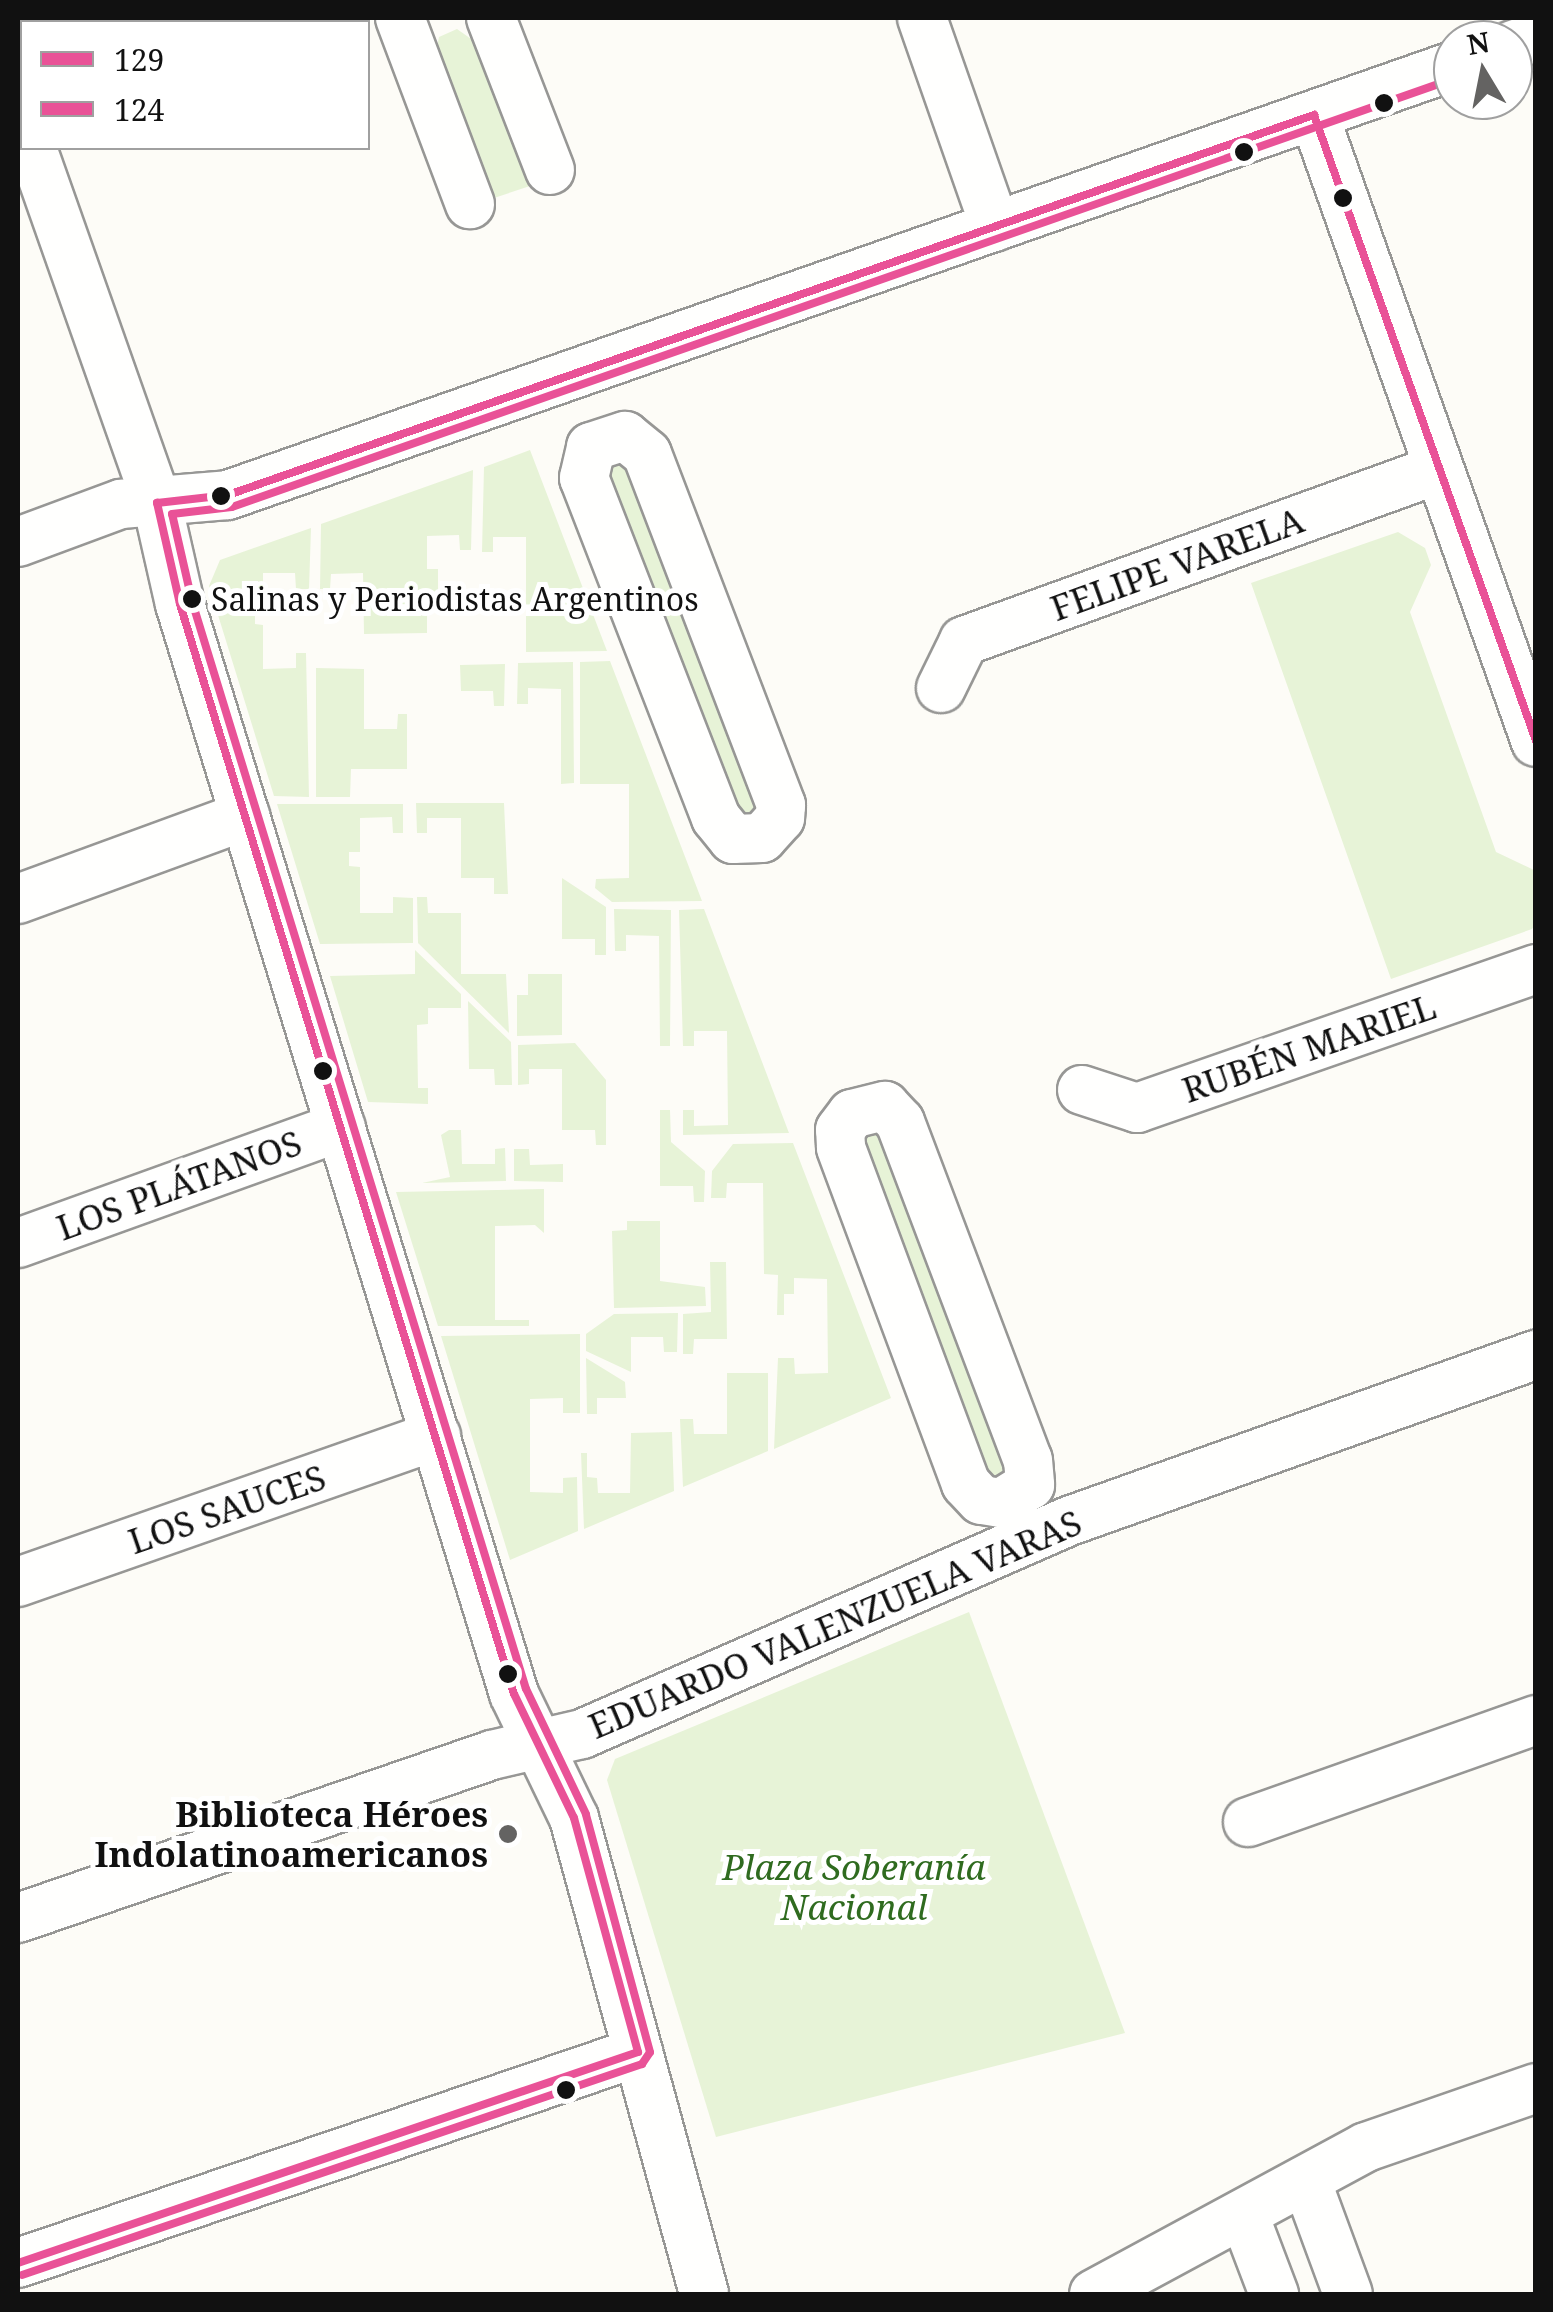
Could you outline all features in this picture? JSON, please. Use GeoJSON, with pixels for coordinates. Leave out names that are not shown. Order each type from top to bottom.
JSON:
{"type":"FeatureCollection","features":[{"type":"Feature","properties":{"kind":"street"},"geometry":{"type":"LineString","coordinates":[[491,18],[550,170]]}},
{"type":"Feature","properties":{"kind":"street"},"geometry":{"type":"LineString","coordinates":[[922,18],[994,227]]}},
{"type":"Feature","properties":{"kind":"street"},"geometry":{"type":"LineString","coordinates":[[396,23],[470,204]]}},
{"type":"Feature","properties":{"kind":"street"},"geometry":{"type":"LineString","coordinates":[[18,542],[121,504],[228,495],[1433,73]]}},
{"type":"Feature","properties":{"kind":"street"},"geometry":{"type":"LineString","coordinates":[[1314,115],[1536,742]]}},
{"type":"Feature","properties":{"kind":"street"},"geometry":{"type":"LineString","coordinates":[[31,150],[157,503],[180,604],[514,1694],[543,1746],[574,1818],[704,2294]]}},
{"type":"Feature","properties":{"kind":"street"},"geometry":{"type":"LineString","coordinates":[[578,372],[604,440]]}},
{"type":"Feature","properties":{"kind":"street"},"geometry":{"type":"LineString","coordinates":[[635,439],[648,454],[780,805],[780,818],[762,838],[732,839],[716,818],[584,478],[585,456],[604,440],[635,439]]}},
{"type":"Feature","properties":{"kind":"street","name":"FELIPE VARELA"},"geometry":{"type":"LineString","coordinates":[[941,688],[964,641],[1439,469]]}},
{"type":"Feature","properties":{"kind":"street"},"geometry":{"type":"LineString","coordinates":[[18,899],[246,816]]}},
{"type":"Feature","properties":{"kind":"street","name":"RUBÉN MARIEL"},"geometry":{"type":"LineString","coordinates":[[1082,1090],[1137,1108],[1536,970]]}},
{"type":"Feature","properties":{"kind":"street"},"geometry":{"type":"LineString","coordinates":[[885,1106],[900,1122],[1028,1460],[1030,1485],[1017,1521],[981,1500],[959,1465],[841,1147],[844,1122],[861,1108],[885,1106]]}},
{"type":"Feature","properties":{"kind":"street","name":"LOS PLÁTANOS"},"geometry":{"type":"LineString","coordinates":[[18,1243],[341,1127]]}},
{"type":"Feature","properties":{"kind":"street","name":"EDUARDO VALENZUELA VARAS"},"geometry":{"type":"LineString","coordinates":[[18,1918],[492,1754],[543,1746],[1017,1521],[1536,1355]]}},
{"type":"Feature","properties":{"kind":"street","name":"LOS SAUCES"},"geometry":{"type":"LineString","coordinates":[[18,1582],[436,1436]]}},
{"type":"Feature","properties":{"kind":"street"},"geometry":{"type":"LineString","coordinates":[[1248,1822],[1536,1720]]}},
{"type":"Feature","properties":{"kind":"street"},"geometry":{"type":"LineString","coordinates":[[18,2263],[638,2052]]}},
{"type":"Feature","properties":{"kind":"street"},"geometry":{"type":"LineString","coordinates":[[1094,2294],[1366,2147],[1536,2088]]}},
{"type":"Feature","properties":{"kind":"street"},"geometry":{"type":"LineString","coordinates":[[1306,2180],[1348,2294]]}},
{"type":"Feature","properties":{"kind":"street"},"geometry":{"type":"LineString","coordinates":[[1244,2215],[1274,2294]]}},
{"type":"Feature","properties":{"kind":"green space"},"geometry":{"type":"Polygon","coordinates":[[[457,29],[474,41],[530,186],[491,199],[436,52],[439,37],[457,29]]]}},
{"type":"Feature","properties":{"kind":"green space"},"geometry":{"type":"Polygon","coordinates":[[[530,450],[607,651],[526,652],[526,537],[493,537],[493,552],[482,552],[484,467],[530,450]]]}},
{"type":"Feature","properties":{"kind":"green space"},"geometry":{"type":"Polygon","coordinates":[[[624,457],[762,805],[755,818],[738,816],[605,471],[624,457]]]}},
{"type":"Feature","properties":{"kind":"green space"},"geometry":{"type":"Polygon","coordinates":[[[473,470],[471,550],[460,550],[459,535],[427,536],[427,569],[438,569],[438,596],[427,596],[427,633],[364,634],[363,573],[331,574],[330,589],[320,589],[321,524],[473,470]]]}},
{"type":"Feature","properties":{"kind":"green space"},"geometry":{"type":"Polygon","coordinates":[[[311,528],[309,589],[296,589],[295,573],[263,573],[263,608],[255,608],[255,624],[263,625],[263,669],[296,668],[296,653],[306,653],[309,797],[274,796],[209,586],[220,560],[311,528]]]}},
{"type":"Feature","properties":{"kind":"green space"},"geometry":{"type":"Polygon","coordinates":[[[1398,532],[1425,548],[1431,565],[1410,612],[1496,852],[1534,870],[1536,923],[1532,929],[1391,979],[1251,583],[1398,532]]]}},
{"type":"Feature","properties":{"kind":"green space"},"geometry":{"type":"Polygon","coordinates":[[[610,661],[702,901],[612,902],[595,888],[596,879],[629,878],[629,784],[580,784],[580,662],[610,661]]]}},
{"type":"Feature","properties":{"kind":"green space"},"geometry":{"type":"Polygon","coordinates":[[[573,662],[574,783],[561,784],[561,689],[528,688],[528,704],[517,704],[518,663],[573,662]]]}},
{"type":"Feature","properties":{"kind":"green space"},"geometry":{"type":"Polygon","coordinates":[[[505,664],[504,706],[494,706],[493,691],[461,691],[460,665],[505,664]]]}},
{"type":"Feature","properties":{"kind":"green space"},"geometry":{"type":"Polygon","coordinates":[[[316,668],[364,669],[364,729],[397,729],[398,714],[407,714],[407,769],[351,769],[350,797],[316,797],[316,668]]]}},
{"type":"Feature","properties":{"kind":"green space"},"geometry":{"type":"Polygon","coordinates":[[[416,803],[504,803],[508,894],[494,894],[494,878],[461,878],[461,818],[427,818],[427,833],[417,833],[416,803]]]}},
{"type":"Feature","properties":{"kind":"green space"},"geometry":{"type":"Polygon","coordinates":[[[277,804],[403,804],[403,833],[393,833],[392,817],[360,818],[360,852],[349,852],[349,866],[360,867],[360,913],[393,913],[393,897],[413,898],[413,943],[320,944],[277,804]]]}},
{"type":"Feature","properties":{"kind":"green space"},"geometry":{"type":"Polygon","coordinates":[[[562,878],[606,907],[606,955],[595,955],[595,939],[562,939],[562,878]]]}},
{"type":"Feature","properties":{"kind":"green space"},"geometry":{"type":"Polygon","coordinates":[[[417,897],[427,897],[428,913],[461,913],[461,974],[506,974],[509,1033],[418,943],[417,897]]]}},
{"type":"Feature","properties":{"kind":"green space"},"geometry":{"type":"Polygon","coordinates":[[[614,909],[671,910],[670,1046],[660,1046],[659,936],[626,935],[626,951],[615,951],[614,909]]]}},
{"type":"Feature","properties":{"kind":"green space"},"geometry":{"type":"Polygon","coordinates":[[[704,909],[789,1133],[683,1135],[683,1110],[694,1110],[694,1126],[728,1125],[727,1031],[694,1031],[694,1046],[683,1046],[679,910],[704,909]]]}},
{"type":"Feature","properties":{"kind":"green space"},"geometry":{"type":"Polygon","coordinates":[[[415,950],[461,994],[461,1008],[428,1008],[428,1024],[417,1025],[418,1088],[428,1088],[428,1104],[368,1102],[330,976],[415,974],[415,950]]]}},
{"type":"Feature","properties":{"kind":"green space"},"geometry":{"type":"Polygon","coordinates":[[[528,974],[562,974],[562,1035],[517,1036],[517,995],[528,995],[528,974]]]}},
{"type":"Feature","properties":{"kind":"green space"},"geometry":{"type":"Polygon","coordinates":[[[468,1001],[511,1042],[512,1085],[495,1085],[494,1069],[469,1069],[468,1001]]]}},
{"type":"Feature","properties":{"kind":"green space"},"geometry":{"type":"Polygon","coordinates":[[[575,1043],[606,1080],[606,1145],[596,1145],[595,1130],[562,1130],[562,1069],[529,1069],[529,1084],[518,1085],[518,1045],[575,1043]]]}},
{"type":"Feature","properties":{"kind":"green space"},"geometry":{"type":"Polygon","coordinates":[[[660,1110],[670,1110],[671,1142],[705,1171],[704,1202],[694,1202],[693,1186],[660,1186],[660,1110]]]}},
{"type":"Feature","properties":{"kind":"green space"},"geometry":{"type":"Polygon","coordinates":[[[876,1119],[1016,1474],[994,1492],[857,1131],[876,1119]]]}},
{"type":"Feature","properties":{"kind":"green space"},"geometry":{"type":"Polygon","coordinates":[[[461,1130],[462,1164],[495,1164],[495,1149],[505,1148],[506,1181],[422,1183],[450,1177],[441,1135],[461,1130]]]}},
{"type":"Feature","properties":{"kind":"green space"},"geometry":{"type":"Polygon","coordinates":[[[793,1143],[891,1398],[774,1449],[778,1358],[794,1358],[795,1374],[828,1373],[827,1279],[794,1278],[794,1294],[784,1294],[784,1315],[777,1315],[778,1275],[764,1274],[763,1183],[727,1183],[726,1198],[711,1198],[712,1171],[733,1144],[793,1143]]]}},
{"type":"Feature","properties":{"kind":"green space"},"geometry":{"type":"Polygon","coordinates":[[[514,1149],[529,1149],[530,1165],[563,1164],[563,1182],[514,1181],[514,1149]]]}},
{"type":"Feature","properties":{"kind":"green space"},"geometry":{"type":"Polygon","coordinates":[[[544,1189],[544,1233],[535,1225],[495,1226],[495,1320],[529,1320],[529,1326],[438,1326],[396,1192],[544,1189]]]}},
{"type":"Feature","properties":{"kind":"green space"},"geometry":{"type":"Polygon","coordinates":[[[627,1221],[660,1221],[660,1281],[705,1287],[706,1306],[614,1308],[612,1231],[627,1230],[627,1221]]]}},
{"type":"Feature","properties":{"kind":"green space"},"geometry":{"type":"Polygon","coordinates":[[[710,1262],[726,1262],[727,1339],[694,1339],[693,1354],[683,1354],[683,1314],[711,1312],[710,1262]]]}},
{"type":"Feature","properties":{"kind":"green space"},"geometry":{"type":"Polygon","coordinates":[[[678,1313],[677,1352],[664,1352],[663,1337],[631,1337],[631,1372],[586,1351],[586,1334],[614,1314],[678,1313]]]}},
{"type":"Feature","properties":{"kind":"green space"},"geometry":{"type":"Polygon","coordinates":[[[580,1334],[580,1413],[563,1413],[563,1398],[530,1399],[530,1492],[563,1493],[563,1478],[577,1477],[578,1531],[510,1560],[441,1336],[580,1334]]]}},
{"type":"Feature","properties":{"kind":"green space"},"geometry":{"type":"Polygon","coordinates":[[[586,1358],[625,1382],[626,1398],[597,1398],[597,1414],[587,1414],[586,1358]]]}},
{"type":"Feature","properties":{"kind":"green space"},"geometry":{"type":"Polygon","coordinates":[[[727,1373],[768,1373],[768,1451],[683,1487],[680,1419],[693,1419],[694,1434],[727,1434],[727,1373]]]}},
{"type":"Feature","properties":{"kind":"green space"},"geometry":{"type":"Polygon","coordinates":[[[672,1432],[674,1491],[584,1529],[581,1453],[587,1453],[587,1477],[597,1478],[598,1493],[630,1493],[631,1433],[672,1432]]]}},
{"type":"Feature","properties":{"kind":"green space","name":"Plaza Soberanía Nacional"},"geometry":{"type":"Polygon","coordinates":[[[969,1612],[1125,2033],[716,2137],[607,1780],[615,1759],[969,1612]]]}},
{"type":"Feature","properties":{"kind":"transit line","name":"124"},"geometry":{"type":"LineString","coordinates":[[22,2275],[642,2064],[650,2052],[586,1814],[526,1689],[192,601],[172,514],[232,507],[1433,86]]}},
{"type":"Feature","properties":{"kind":"transit line","name":"129"},"geometry":{"type":"LineString","coordinates":[[18,2263],[638,2052],[574,1818],[514,1694],[180,604],[157,503],[228,495],[1314,115],[1536,741]]}},
{"type":"Feature","properties":{"kind":"place","name":"Salinas y Periodistas Argentinos"},"geometry":{"type":"Point","coordinates":[192,599]}},
{"type":"Feature","properties":{"kind":"place","name":"Biblioteca Héroes Indolatinoamericanos"},"geometry":{"type":"Point","coordinates":[508,1834]}}]}
